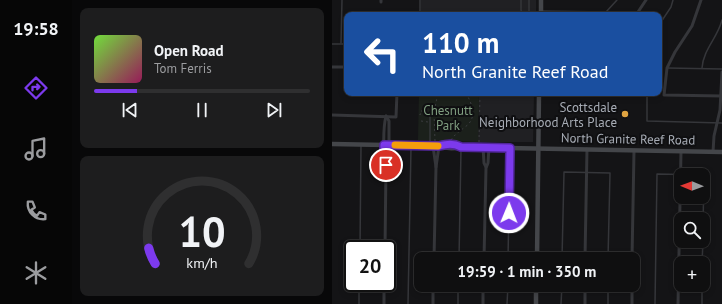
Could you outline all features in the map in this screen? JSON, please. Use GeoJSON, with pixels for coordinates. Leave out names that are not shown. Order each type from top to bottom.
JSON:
{"type":"FeatureCollection","features":[{"type":"Feature","properties":{"kind":"street"},"geometry":{"type":"LineString","coordinates":[[541,0],[541,12]]}},
{"type":"Feature","properties":{"kind":"street"},"geometry":{"type":"LineString","coordinates":[[638,12],[646,0]]}},
{"type":"Feature","properties":{"kind":"street"},"geometry":{"type":"LineString","coordinates":[[701,0],[692,26],[675,52],[667,68],[664,95],[722,96]]}},
{"type":"Feature","properties":{"kind":"street"},"geometry":{"type":"LineString","coordinates":[[332,67],[344,67]]}},
{"type":"Feature","properties":{"kind":"street"},"geometry":{"type":"LineString","coordinates":[[714,152],[714,136],[722,96],[722,71]]}},
{"type":"Feature","properties":{"kind":"street"},"geometry":{"type":"LineString","coordinates":[[332,115],[396,116],[397,96]]}},
{"type":"Feature","properties":{"kind":"street"},"geometry":{"type":"LineString","coordinates":[[537,252],[538,96]]}},
{"type":"Feature","properties":{"kind":"street"},"geometry":{"type":"LineString","coordinates":[[385,240],[386,165],[389,158],[384,130],[386,116]]}},
{"type":"Feature","properties":{"kind":"street"},"geometry":{"type":"LineString","coordinates":[[386,116],[389,121],[386,145]]}},
{"type":"Feature","properties":{"kind":"street"},"geometry":{"type":"LineString","coordinates":[[384,130],[389,130]]}},
{"type":"Feature","properties":{"kind":"street","name":"North Granite Reef Road"},"geometry":{"type":"LineString","coordinates":[[332,144],[411,146],[432,144],[450,149],[461,147],[489,147],[722,152]]}},
{"type":"Feature","properties":{"kind":"street"},"geometry":{"type":"LineString","coordinates":[[432,144],[436,167]]}},
{"type":"Feature","properties":{"kind":"street"},"geometry":{"type":"LineString","coordinates":[[434,252],[436,167],[439,146]]}},
{"type":"Feature","properties":{"kind":"street"},"geometry":{"type":"LineString","coordinates":[[483,147],[484,163],[486,168]]}},
{"type":"Feature","properties":{"kind":"street"},"geometry":{"type":"LineString","coordinates":[[484,252],[486,168],[488,163],[489,147]]}},
{"type":"Feature","properties":{"kind":"street"},"geometry":{"type":"LineString","coordinates":[[586,252],[587,149]]}},
{"type":"Feature","properties":{"kind":"street"},"geometry":{"type":"LineString","coordinates":[[632,252],[634,151]]}},
{"type":"Feature","properties":{"kind":"street"},"geometry":{"type":"LineString","coordinates":[[681,152],[681,168]]}},
{"type":"Feature","properties":{"kind":"street"},"geometry":{"type":"LineString","coordinates":[[678,304],[680,204]]}},
{"type":"Feature","properties":{"kind":"street"},"geometry":{"type":"LineString","coordinates":[[384,292],[384,304]]}},
{"type":"Feature","properties":{"kind":"street"},"geometry":{"type":"LineString","coordinates":[[433,292],[433,304]]}},
{"type":"Feature","properties":{"kind":"street"},"geometry":{"type":"LineString","coordinates":[[483,292],[483,304]]}},
{"type":"Feature","properties":{"kind":"street"},"geometry":{"type":"LineString","coordinates":[[536,292],[536,304]]}},
{"type":"Feature","properties":{"kind":"street"},"geometry":{"type":"LineString","coordinates":[[585,292],[585,304]]}},
{"type":"Feature","properties":{"kind":"street"},"geometry":{"type":"LineString","coordinates":[[632,292],[632,304]]}},
{"type":"Feature","properties":{"kind":"lane"},"geometry":{"type":"LineString","coordinates":[[341,43],[342,0]]}},
{"type":"Feature","properties":{"kind":"lane"},"geometry":{"type":"LineString","coordinates":[[420,0],[420,12]]}},
{"type":"Feature","properties":{"kind":"lane"},"geometry":{"type":"LineString","coordinates":[[521,0],[522,12]]}},
{"type":"Feature","properties":{"kind":"lane"},"geometry":{"type":"LineString","coordinates":[[529,0],[529,12]]}},
{"type":"Feature","properties":{"kind":"lane"},"geometry":{"type":"LineString","coordinates":[[606,12],[617,0]]}},
{"type":"Feature","properties":{"kind":"lane"},"geometry":{"type":"LineString","coordinates":[[662,20],[671,7],[673,0]]}},
{"type":"Feature","properties":{"kind":"lane"},"geometry":{"type":"LineString","coordinates":[[702,69],[703,59],[720,28],[722,20]]}},
{"type":"Feature","properties":{"kind":"lane"},"geometry":{"type":"LineString","coordinates":[[332,44],[344,44]]}},
{"type":"Feature","properties":{"kind":"lane"},"geometry":{"type":"LineString","coordinates":[[667,68],[722,71]]}},
{"type":"Feature","properties":{"kind":"lane"},"geometry":{"type":"LineString","coordinates":[[647,96],[647,121],[722,123]]}},
{"type":"Feature","properties":{"kind":"lane"},"geometry":{"type":"LineString","coordinates":[[430,113],[432,144]]}},
{"type":"Feature","properties":{"kind":"lane"},"geometry":{"type":"LineString","coordinates":[[360,240],[361,145]]}},
{"type":"Feature","properties":{"kind":"lane"},"geometry":{"type":"LineString","coordinates":[[408,304],[411,146]]}},
{"type":"Feature","properties":{"kind":"lane"},"geometry":{"type":"LineString","coordinates":[[459,252],[461,147]]}},
{"type":"Feature","properties":{"kind":"lane"},"geometry":{"type":"LineString","coordinates":[[508,252],[510,148]]}},
{"type":"Feature","properties":{"kind":"lane"},"geometry":{"type":"LineString","coordinates":[[562,252],[564,172],[610,173],[608,252]]}},
{"type":"Feature","properties":{"kind":"lane"},"geometry":{"type":"LineString","coordinates":[[655,304],[657,174],[674,174]]}},
{"type":"Feature","properties":{"kind":"lane"},"geometry":{"type":"LineString","coordinates":[[359,292],[359,304]]}},
{"type":"Feature","properties":{"kind":"lane"},"geometry":{"type":"LineString","coordinates":[[458,292],[458,304]]}},
{"type":"Feature","properties":{"kind":"lane"},"geometry":{"type":"LineString","coordinates":[[508,292],[508,304]]}},
{"type":"Feature","properties":{"kind":"lane"},"geometry":{"type":"LineString","coordinates":[[561,304],[562,292]]}},
{"type":"Feature","properties":{"kind":"lane"},"geometry":{"type":"LineString","coordinates":[[608,292],[608,304]]}},
{"type":"Feature","properties":{"kind":"lane"},"geometry":{"type":"LineString","coordinates":[[702,292],[702,304]]}},
{"type":"Feature","properties":{"kind":"path"},"geometry":{"type":"LineString","coordinates":[[432,144],[434,112],[437,96]]}},
{"type":"Feature","properties":{"kind":"path"},"geometry":{"type":"LineString","coordinates":[[451,142],[455,134],[467,126],[473,118],[472,106],[467,96]]}},
{"type":"Feature","properties":{"kind":"path"},"geometry":{"type":"LineString","coordinates":[[479,142],[480,96]]}},
{"type":"Feature","properties":{"kind":"path"},"geometry":{"type":"LineString","coordinates":[[420,115],[425,114],[425,107]]}},
{"type":"Feature","properties":{"kind":"path"},"geometry":{"type":"LineString","coordinates":[[425,121],[425,119],[430,119]]}},
{"type":"Feature","properties":{"kind":"path"},"geometry":{"type":"LineString","coordinates":[[421,121],[428,122]]}},
{"type":"Feature","properties":{"kind":"shaded area"},"geometry":{"type":"Polygon","coordinates":[[[421,0],[536,0],[536,12],[421,12],[421,0]]]}},
{"type":"Feature","properties":{"kind":"shaded area"},"geometry":{"type":"Polygon","coordinates":[[[479,96],[534,96],[533,142],[478,142],[479,96]]]}},
{"type":"Feature","properties":{"kind":"green space","name":"Chesnutt Park"},"geometry":{"type":"Polygon","coordinates":[[[419,96],[479,96],[478,142],[418,140],[419,96]]]}},
{"type":"Feature","properties":{"kind":"slow traffic"},"geometry":{"type":"LineString","coordinates":[[395,145],[438,146]]}},
{"type":"Feature","properties":{"kind":"place","name":"Scottsdale Neighborhood Arts Place"},"geometry":{"type":"Point","coordinates":[625,114]}},
{"type":"Feature","properties":{"kind":"route"},"geometry":{"type":"LineString","coordinates":[[386,165],[384,145],[439,146],[456,144],[461,147],[510,148],[509,213]]}}]}
